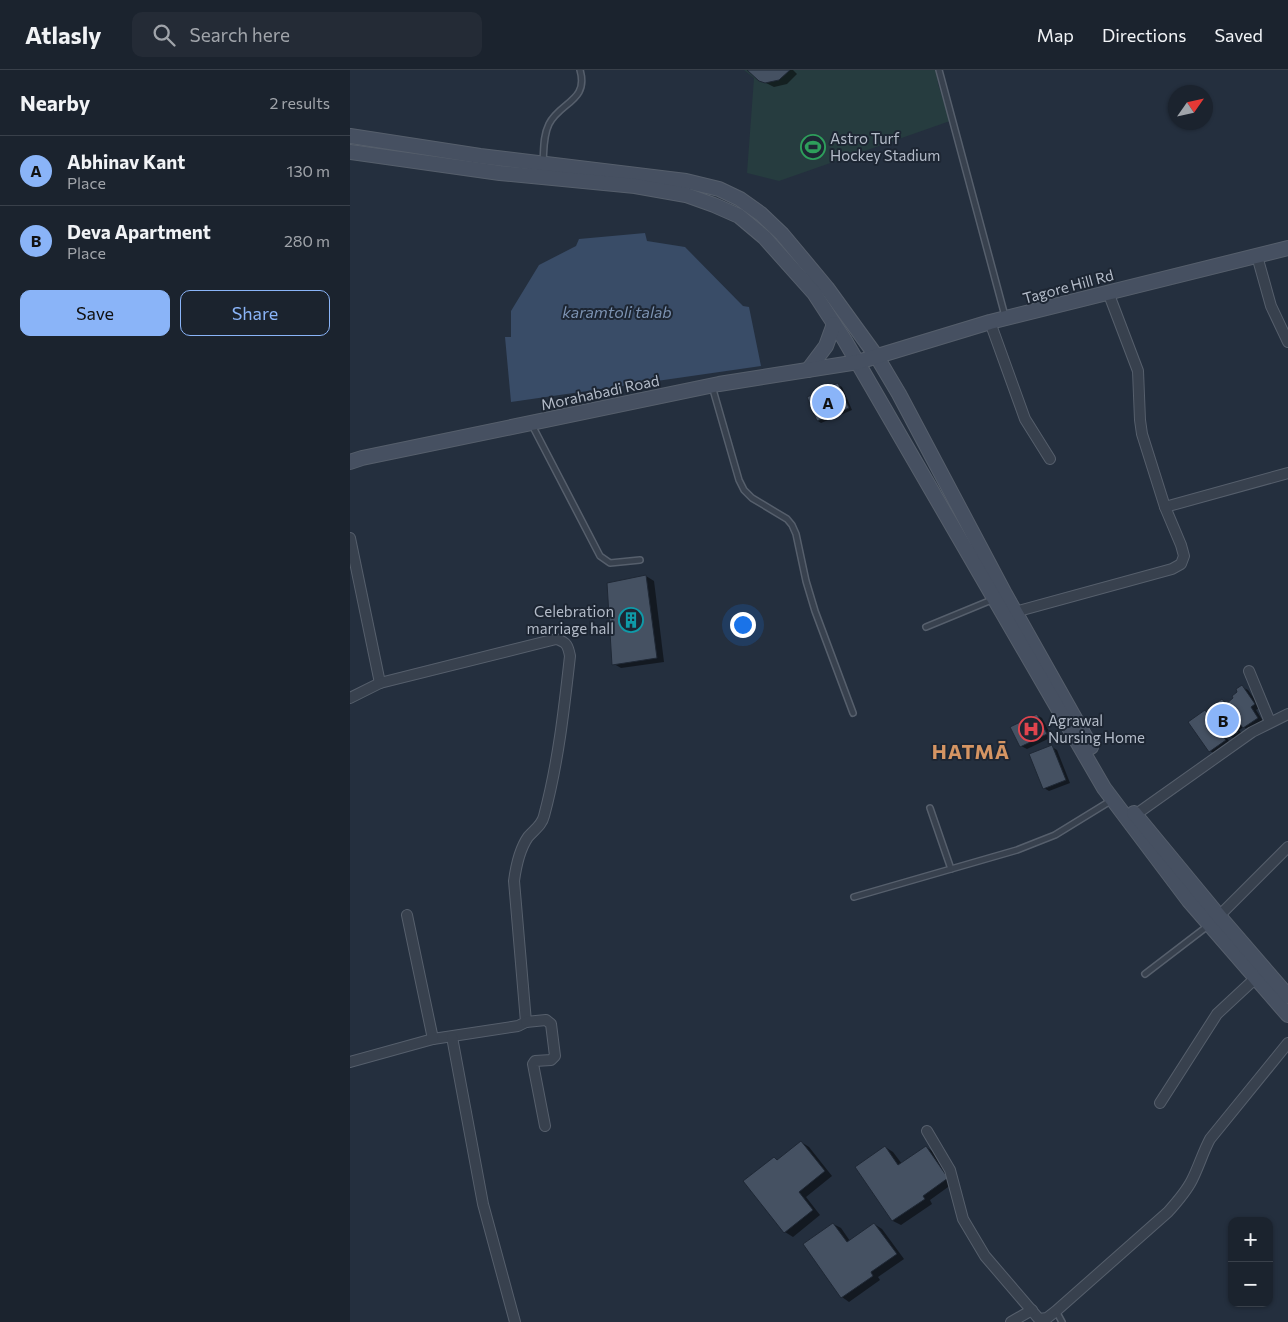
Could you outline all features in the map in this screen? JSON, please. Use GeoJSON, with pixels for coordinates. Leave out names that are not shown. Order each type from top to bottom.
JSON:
{"type":"FeatureCollection","features":[{"type":"Feature","properties":{"kind":"main road"},"geometry":{"type":"LineString","coordinates":[[350,136],[543,164],[686,180],[719,189],[740,199],[761,214],[782,234],[827,288],[877,357],[899,394],[1111,784],[1214,921]]}},
{"type":"Feature","properties":{"kind":"main road"},"geometry":{"type":"LineString","coordinates":[[350,152],[500,173],[635,186],[686,195],[739,216],[764,237],[814,293],[858,362],[1104,788],[1214,921],[1261,973],[1288,996]]}},
{"type":"Feature","properties":{"kind":"main road","name":"Tagore Hill Rd"},"geometry":{"type":"LineString","coordinates":[[858,362],[990,322],[1288,248]]}},
{"type":"Feature","properties":{"kind":"main road"},"geometry":{"type":"LineString","coordinates":[[808,370],[826,346],[834,324]]}},
{"type":"Feature","properties":{"kind":"main road","name":"Morahabadi Road"},"geometry":{"type":"LineString","coordinates":[[350,462],[712,385],[858,362]]}},
{"type":"Feature","properties":{"kind":"main road"},"geometry":{"type":"LineString","coordinates":[[1261,973],[1288,1015]]}},
{"type":"Feature","properties":{"kind":"street"},"geometry":{"type":"LineString","coordinates":[[1257,256],[1270,306],[1288,342]]}},
{"type":"Feature","properties":{"kind":"street"},"geometry":{"type":"LineString","coordinates":[[1016,612],[1172,569],[1181,564],[1184,556],[1165,507],[1142,434],[1138,371],[1108,292]]}},
{"type":"Feature","properties":{"kind":"street"},"geometry":{"type":"LineString","coordinates":[[990,322],[1024,419],[1050,459]]}},
{"type":"Feature","properties":{"kind":"street"},"geometry":{"type":"LineString","coordinates":[[1165,507],[1288,473]]}},
{"type":"Feature","properties":{"kind":"street"},"geometry":{"type":"LineString","coordinates":[[350,538],[380,683]]}},
{"type":"Feature","properties":{"kind":"street"},"geometry":{"type":"LineString","coordinates":[[350,698],[380,683],[556,639],[564,641],[568,646],[570,656],[561,736],[544,819],[528,838],[519,854],[514,881],[526,1022]]}},
{"type":"Feature","properties":{"kind":"street"},"geometry":{"type":"LineString","coordinates":[[1249,671],[1270,722]]}},
{"type":"Feature","properties":{"kind":"street"},"geometry":{"type":"LineString","coordinates":[[1135,815],[1252,732],[1288,714]]}},
{"type":"Feature","properties":{"kind":"street"},"geometry":{"type":"LineString","coordinates":[[1214,921],[1288,847]]}},
{"type":"Feature","properties":{"kind":"street"},"geometry":{"type":"LineString","coordinates":[[407,915],[433,1039]]}},
{"type":"Feature","properties":{"kind":"street"},"geometry":{"type":"LineString","coordinates":[[1160,1103],[1217,1014],[1261,973]]}},
{"type":"Feature","properties":{"kind":"street"},"geometry":{"type":"LineString","coordinates":[[350,1062],[433,1039],[546,1020],[551,1024],[555,1056],[551,1060],[536,1061],[534,1064],[545,1126]]}},
{"type":"Feature","properties":{"kind":"street"},"geometry":{"type":"LineString","coordinates":[[452,1037],[483,1204],[515,1322]]}},
{"type":"Feature","properties":{"kind":"street"},"geometry":{"type":"LineString","coordinates":[[927,1131],[950,1170],[963,1219],[985,1256],[1039,1319],[1046,1318],[1168,1212],[1181,1198],[1192,1181],[1202,1153],[1210,1139],[1288,1043]]}},
{"type":"Feature","properties":{"kind":"street"},"geometry":{"type":"LineString","coordinates":[[1012,1322],[1032,1310]]}},
{"type":"Feature","properties":{"kind":"lane"},"geometry":{"type":"LineString","coordinates":[[543,164],[545,135],[549,123],[581,90],[582,78],[580,70]]}},
{"type":"Feature","properties":{"kind":"lane"},"geometry":{"type":"LineString","coordinates":[[939,70],[1006,319]]}},
{"type":"Feature","properties":{"kind":"lane"},"geometry":{"type":"LineString","coordinates":[[712,385],[739,480],[744,490],[752,498],[787,519],[796,534],[806,581],[813,603],[853,713]]}},
{"type":"Feature","properties":{"kind":"lane"},"geometry":{"type":"LineString","coordinates":[[531,422],[600,556],[610,562],[640,560]]}},
{"type":"Feature","properties":{"kind":"lane"},"geometry":{"type":"LineString","coordinates":[[926,627],[995,599]]}},
{"type":"Feature","properties":{"kind":"lane"},"geometry":{"type":"LineString","coordinates":[[854,897],[1038,842],[1055,835],[1113,800]]}},
{"type":"Feature","properties":{"kind":"lane"},"geometry":{"type":"LineString","coordinates":[[930,808],[951,869]]}},
{"type":"Feature","properties":{"kind":"lane"},"geometry":{"type":"LineString","coordinates":[[1145,974],[1214,921]]}},
{"type":"Feature","properties":{"kind":"lane"},"geometry":{"type":"LineString","coordinates":[[1056,1311],[1062,1322]]}},
{"type":"Feature","properties":{"kind":"green space","name":"Astro Turf Hockey Stadium"},"geometry":{"type":"Polygon","coordinates":[[[744,70],[937,70],[938,84],[950,121],[779,181],[747,173],[754,78],[744,70]]]}},
{"type":"Feature","properties":{"kind":"water","name":"karamtoli talab"},"geometry":{"type":"Polygon","coordinates":[[[645,233],[647,241],[685,247],[743,306],[749,307],[761,366],[511,402],[505,337],[511,337],[511,311],[539,265],[576,246],[579,239],[645,233]]]}},
{"type":"Feature","properties":{"kind":"building"},"geometry":{"type":"Polygon","coordinates":[[[747,70],[790,70],[779,80],[765,83],[759,81],[747,70]]]}},
{"type":"Feature","properties":{"kind":"building"},"geometry":{"type":"Polygon","coordinates":[[[838,383],[849,408],[817,421],[807,397],[838,383]]]}},
{"type":"Feature","properties":{"kind":"building","name":"Celebration marriage hall"},"geometry":{"type":"Polygon","coordinates":[[[646,575],[657,658],[612,665],[607,583],[646,575]]]}},
{"type":"Feature","properties":{"kind":"building"},"geometry":{"type":"Polygon","coordinates":[[[1242,685],[1255,704],[1251,707],[1258,718],[1243,728],[1239,723],[1234,727],[1238,732],[1229,738],[1225,732],[1222,735],[1226,740],[1209,752],[1188,722],[1205,710],[1208,714],[1214,710],[1212,706],[1222,699],[1226,704],[1237,692],[1236,689],[1242,685]]]}},
{"type":"Feature","properties":{"kind":"building"},"geometry":{"type":"Polygon","coordinates":[[[1037,714],[1047,734],[1020,747],[1010,727],[1037,714]]]}},
{"type":"Feature","properties":{"kind":"building"},"geometry":{"type":"Polygon","coordinates":[[[1052,745],[1066,780],[1043,789],[1029,754],[1052,745]]]}},
{"type":"Feature","properties":{"kind":"building"},"geometry":{"type":"Polygon","coordinates":[[[801,1141],[825,1171],[799,1192],[813,1210],[784,1233],[743,1181],[774,1157],[777,1160],[801,1141]]]}},
{"type":"Feature","properties":{"kind":"building"},"geometry":{"type":"Polygon","coordinates":[[[885,1146],[898,1165],[926,1146],[948,1178],[923,1196],[925,1199],[892,1221],[855,1167],[885,1146]]]}},
{"type":"Feature","properties":{"kind":"building"},"geometry":{"type":"Polygon","coordinates":[[[833,1223],[847,1242],[874,1223],[897,1254],[871,1272],[873,1276],[841,1298],[803,1244],[833,1223]]]}},
{"type":"Feature","properties":{"kind":"place","name":"Astro Turf Hockey Stadium"},"geometry":{"type":"Point","coordinates":[813,147]}},
{"type":"Feature","properties":{"kind":"place","name":"Abhinav Kant"},"geometry":{"type":"Point","coordinates":[828,402]}},
{"type":"Feature","properties":{"kind":"place","name":"Celebration marriage hall"},"geometry":{"type":"Point","coordinates":[631,620]}},
{"type":"Feature","properties":{"kind":"place","name":"Deva Apartment"},"geometry":{"type":"Point","coordinates":[1223,720]}},
{"type":"Feature","properties":{"kind":"place","name":"Agrawal Nursing Home"},"geometry":{"type":"Point","coordinates":[1031,729]}},
{"type":"Feature","properties":{"kind":"district","name":"HATMĀ"},"geometry":{"type":"Point","coordinates":[971,751]}}]}
